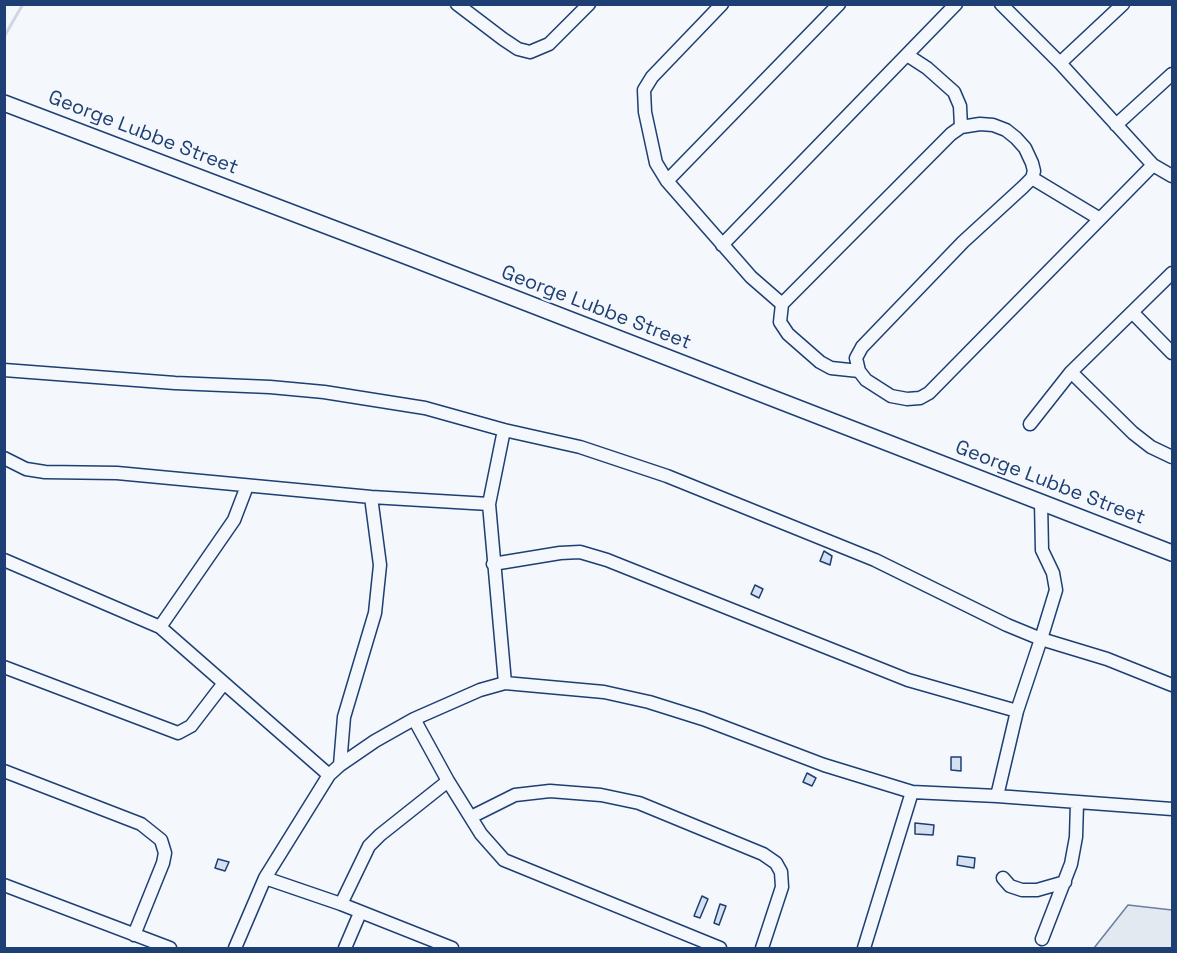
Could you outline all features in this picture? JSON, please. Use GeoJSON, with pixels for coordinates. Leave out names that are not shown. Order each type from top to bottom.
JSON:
{"type":"FeatureCollection","features":[{"type":"Feature","properties":{"kind":"main road","name":"George Lubbe Street"},"geometry":{"type":"LineString","coordinates":[[4,103],[1173,553]]}},
{"type":"Feature","properties":{"kind":"street"},"geometry":{"type":"LineString","coordinates":[[457,4],[471,8],[502,39],[518,49],[530,52],[549,44],[589,4]]}},
{"type":"Feature","properties":{"kind":"street"},"geometry":{"type":"LineString","coordinates":[[722,4],[652,77],[644,90],[643,101],[657,163],[667,182],[751,277],[782,304]]}},
{"type":"Feature","properties":{"kind":"street"},"geometry":{"type":"LineString","coordinates":[[667,182],[839,4]]}},
{"type":"Feature","properties":{"kind":"street"},"geometry":{"type":"LineString","coordinates":[[722,245],[956,4]]}},
{"type":"Feature","properties":{"kind":"street"},"geometry":{"type":"LineString","coordinates":[[1001,4],[1060,63],[1153,165],[1173,176]]}},
{"type":"Feature","properties":{"kind":"street"},"geometry":{"type":"LineString","coordinates":[[1060,63],[1123,4]]}},
{"type":"Feature","properties":{"kind":"street"},"geometry":{"type":"LineString","coordinates":[[907,56],[927,68],[954,92],[960,106],[961,127]]}},
{"type":"Feature","properties":{"kind":"street"},"geometry":{"type":"LineString","coordinates":[[1116,124],[1173,74]]}},
{"type":"Feature","properties":{"kind":"street"},"geometry":{"type":"LineString","coordinates":[[859,370],[831,369],[820,362],[788,334],[780,322],[782,304],[939,145],[961,127],[993,125],[1006,130],[1025,148],[1034,171],[1032,178],[963,242],[862,347],[856,358],[859,370],[866,380],[891,396],[908,399],[920,398],[928,393],[1153,165]]}},
{"type":"Feature","properties":{"kind":"street"},"geometry":{"type":"LineString","coordinates":[[1032,178],[1100,219]]}},
{"type":"Feature","properties":{"kind":"street"},"geometry":{"type":"LineString","coordinates":[[1030,424],[1071,372],[1173,273]]}},
{"type":"Feature","properties":{"kind":"street"},"geometry":{"type":"LineString","coordinates":[[1133,313],[1173,353]]}},
{"type":"Feature","properties":{"kind":"street"},"geometry":{"type":"LineString","coordinates":[[4,370],[324,392],[425,408],[504,430],[580,447],[668,476],[875,560],[1007,625],[1041,639],[1107,659],[1173,685]]}},
{"type":"Feature","properties":{"kind":"street"},"geometry":{"type":"LineString","coordinates":[[1071,372],[1133,433],[1151,447],[1173,457]]}},
{"type":"Feature","properties":{"kind":"street"},"geometry":{"type":"LineString","coordinates":[[504,430],[489,504],[505,683]]}},
{"type":"Feature","properties":{"kind":"street"},"geometry":{"type":"LineString","coordinates":[[4,458],[26,469],[45,472],[117,473],[371,497],[489,504]]}},
{"type":"Feature","properties":{"kind":"street"},"geometry":{"type":"LineString","coordinates":[[159,627],[234,520],[247,486]]}},
{"type":"Feature","properties":{"kind":"street"},"geometry":{"type":"LineString","coordinates":[[340,765],[344,717],[375,613],[380,565],[371,497]]}},
{"type":"Feature","properties":{"kind":"street"},"geometry":{"type":"LineString","coordinates":[[997,796],[1017,711],[1056,590],[1053,573],[1042,550],[1041,502]]}},
{"type":"Feature","properties":{"kind":"street"},"geometry":{"type":"LineString","coordinates":[[493,564],[560,553],[589,554],[908,680],[1017,711]]}},
{"type":"Feature","properties":{"kind":"street"},"geometry":{"type":"LineString","coordinates":[[4,560],[159,627],[329,775]]}},
{"type":"Feature","properties":{"kind":"street"},"geometry":{"type":"LineString","coordinates":[[4,667],[178,733],[191,726],[224,683]]}},
{"type":"Feature","properties":{"kind":"street"},"geometry":{"type":"LineString","coordinates":[[235,948],[265,878],[329,775],[375,741],[414,719],[480,690],[505,683],[539,684],[604,692],[649,702],[703,719],[824,765],[912,792],[1173,809]]}},
{"type":"Feature","properties":{"kind":"street"},"geometry":{"type":"LineString","coordinates":[[414,719],[448,781],[491,847],[504,860],[720,948]]}},
{"type":"Feature","properties":{"kind":"street"},"geometry":{"type":"LineString","coordinates":[[4,771],[141,824],[161,840],[165,853],[163,863],[134,934]]}},
{"type":"Feature","properties":{"kind":"street"},"geometry":{"type":"LineString","coordinates":[[341,904],[369,846],[448,781]]}},
{"type":"Feature","properties":{"kind":"street"},"geometry":{"type":"LineString","coordinates":[[471,817],[515,795],[550,792],[601,795],[639,803],[763,854],[776,863],[781,872],[782,887],[762,948]]}},
{"type":"Feature","properties":{"kind":"street"},"geometry":{"type":"LineString","coordinates":[[869,947],[912,792]]}},
{"type":"Feature","properties":{"kind":"street"},"geometry":{"type":"LineString","coordinates":[[1042,939],[1071,864],[1076,837],[1077,803]]}},
{"type":"Feature","properties":{"kind":"street"},"geometry":{"type":"LineString","coordinates":[[265,878],[341,904],[452,948]]}},
{"type":"Feature","properties":{"kind":"street"},"geometry":{"type":"LineString","coordinates":[[1003,879],[1010,886],[1022,890],[1037,890],[1065,882]]}},
{"type":"Feature","properties":{"kind":"street"},"geometry":{"type":"LineString","coordinates":[[4,885],[170,948]]}},
{"type":"Feature","properties":{"kind":"street"},"geometry":{"type":"LineString","coordinates":[[345,948],[360,913]]}},
{"type":"Feature","properties":{"kind":"shaded area"},"geometry":{"type":"Polygon","coordinates":[[[1128,905],[1172,910],[1172,948],[1094,948],[1128,905]]]}},
{"type":"Feature","properties":{"kind":"building"},"geometry":{"type":"Polygon","coordinates":[[[824,551],[832,556],[830,565],[820,561],[824,551]]]}},
{"type":"Feature","properties":{"kind":"building"},"geometry":{"type":"Polygon","coordinates":[[[755,585],[763,589],[759,598],[751,594],[755,585]]]}},
{"type":"Feature","properties":{"kind":"building"},"geometry":{"type":"Polygon","coordinates":[[[951,757],[961,757],[961,771],[951,770],[951,757]]]}},
{"type":"Feature","properties":{"kind":"building"},"geometry":{"type":"Polygon","coordinates":[[[807,773],[816,778],[812,786],[803,782],[807,773]]]}},
{"type":"Feature","properties":{"kind":"building"},"geometry":{"type":"Polygon","coordinates":[[[915,823],[934,825],[933,835],[915,834],[915,823]]]}},
{"type":"Feature","properties":{"kind":"building"},"geometry":{"type":"Polygon","coordinates":[[[958,856],[975,858],[974,868],[957,865],[958,856]]]}},
{"type":"Feature","properties":{"kind":"building"},"geometry":{"type":"Polygon","coordinates":[[[218,859],[229,862],[225,871],[215,868],[218,859]]]}},
{"type":"Feature","properties":{"kind":"building"},"geometry":{"type":"Polygon","coordinates":[[[702,896],[708,899],[700,918],[694,916],[702,896]]]}},
{"type":"Feature","properties":{"kind":"building"},"geometry":{"type":"Polygon","coordinates":[[[720,904],[726,906],[719,925],[714,923],[720,904]]]}},
{"type":"Feature","properties":{"kind":"waterway"},"geometry":{"type":"LineString","coordinates":[[4,37],[23,4]]}}]}
